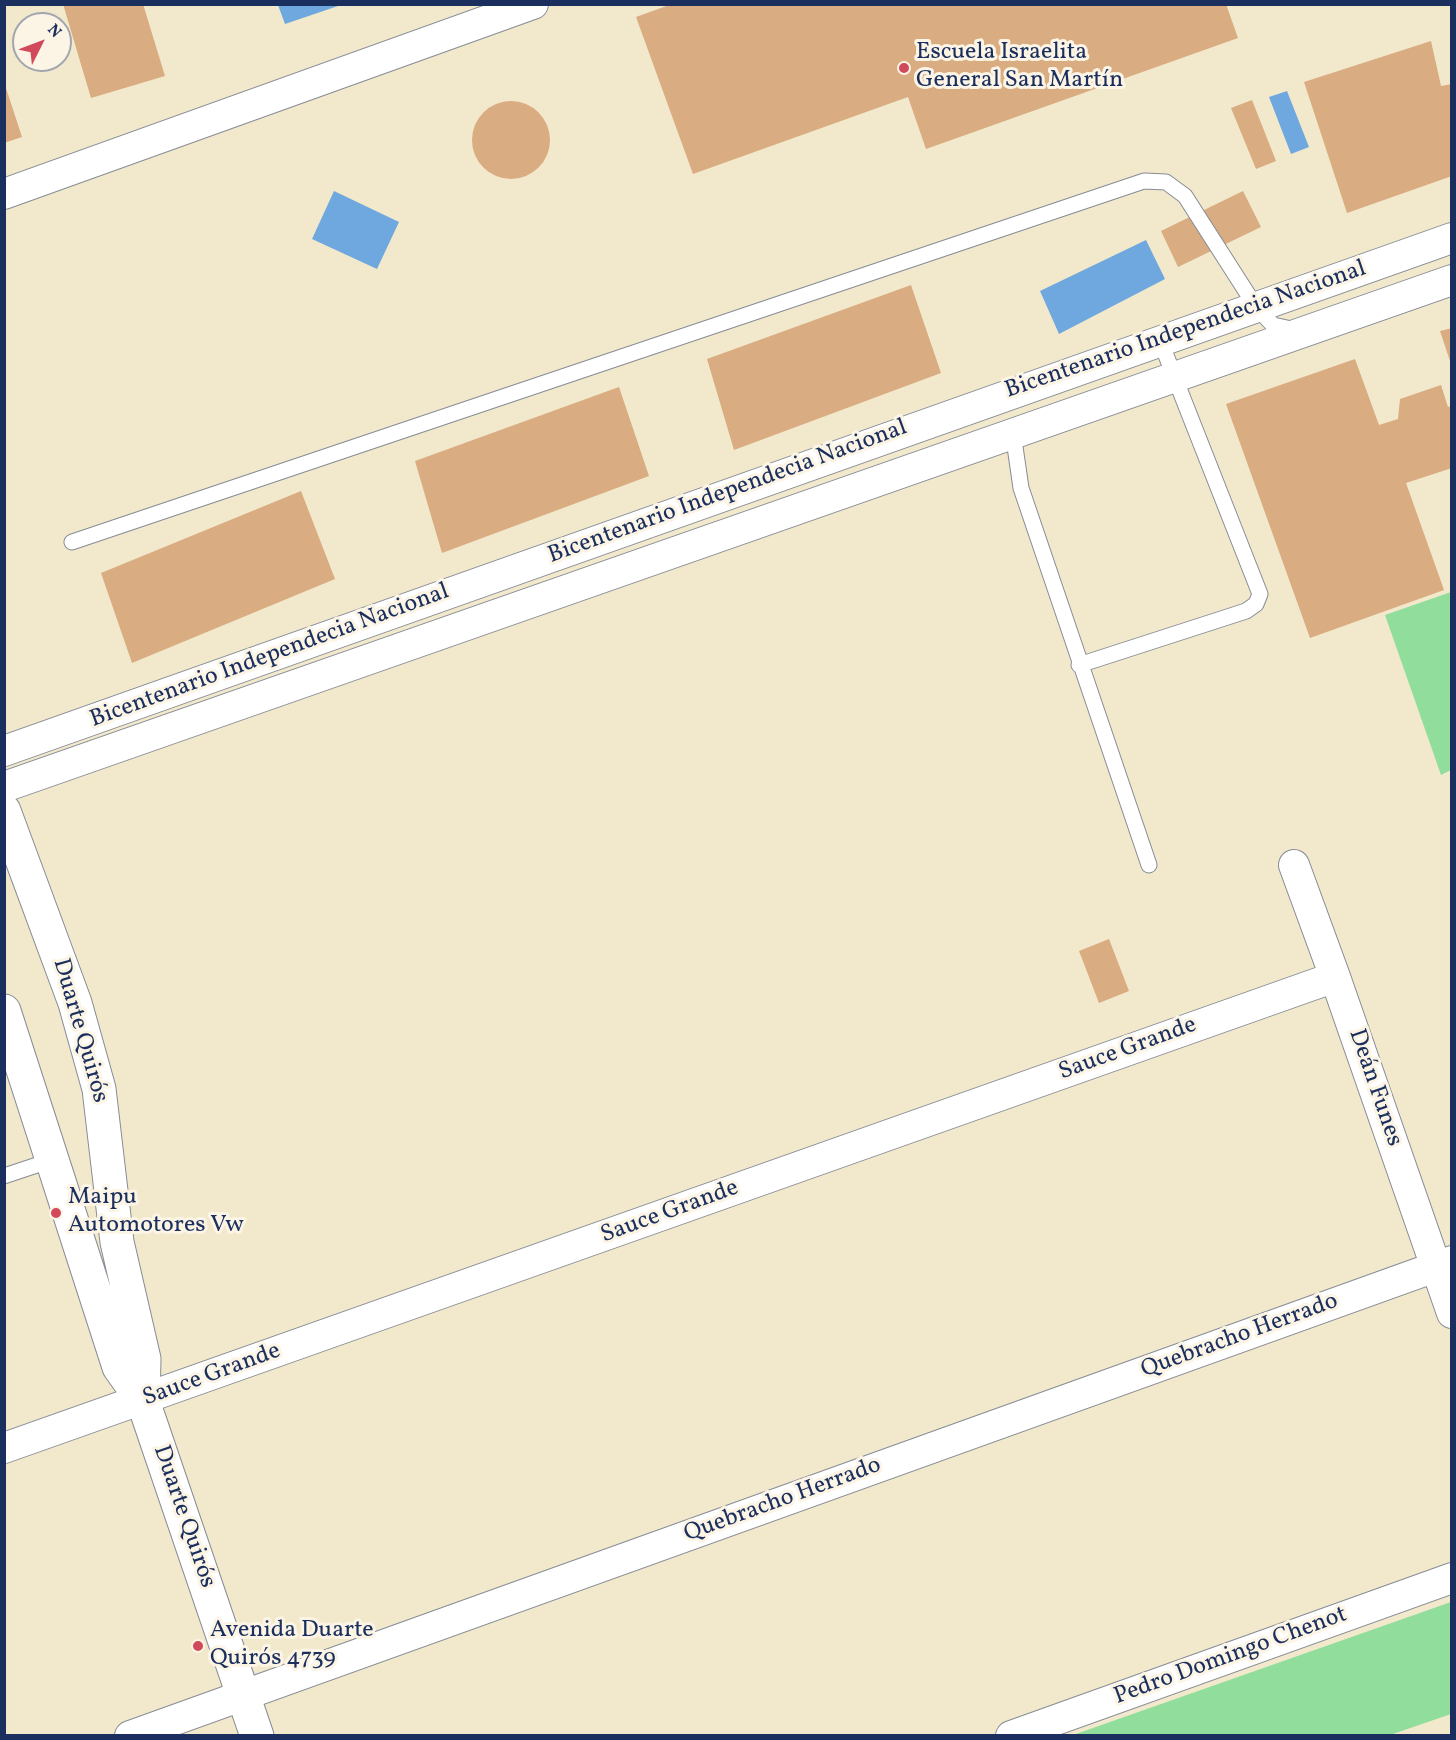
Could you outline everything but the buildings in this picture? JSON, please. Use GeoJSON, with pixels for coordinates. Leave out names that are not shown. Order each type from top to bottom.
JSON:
{"type":"FeatureCollection","features":[{"type":"Feature","properties":{"kind":"main road","name":"Duarte Quirós"},"geometry":{"type":"LineString","coordinates":[[4,811],[75,1003],[99,1089],[117,1242],[144,1359],[143,1401]]}},
{"type":"Feature","properties":{"kind":"main road","name":"Duarte Quirós"},"geometry":{"type":"LineString","coordinates":[[4,1011],[119,1367],[143,1401],[257,1736]]}},
{"type":"Feature","properties":{"kind":"street"},"geometry":{"type":"LineString","coordinates":[[4,194],[533,4]]}},
{"type":"Feature","properties":{"kind":"street","name":"Bicentenario Independecia Nacional"},"geometry":{"type":"LineString","coordinates":[[4,751],[1452,238]]}},
{"type":"Feature","properties":{"kind":"street","name":"Bicentenario Independecia Nacional"},"geometry":{"type":"LineString","coordinates":[[4,787],[1452,280]]}},
{"type":"Feature","properties":{"kind":"street"},"geometry":{"type":"LineString","coordinates":[[1013,433],[1114,356]]}},
{"type":"Feature","properties":{"kind":"street","name":"Deán Funes"},"geometry":{"type":"LineString","coordinates":[[1294,865],[1444,1264],[1452,1313]]}},
{"type":"Feature","properties":{"kind":"street","name":"Sauce Grande"},"geometry":{"type":"LineString","coordinates":[[4,1448],[143,1401],[1335,977]]}},
{"type":"Feature","properties":{"kind":"street","name":"Quebracho Herrado"},"geometry":{"type":"LineString","coordinates":[[130,1736],[1444,1264]]}},
{"type":"Feature","properties":{"kind":"street","name":"Pedro Domingo Chenot"},"geometry":{"type":"LineString","coordinates":[[1011,1736],[1452,1578]]}},
{"type":"Feature","properties":{"kind":"lane"},"geometry":{"type":"LineString","coordinates":[[72,542],[1144,181],[1166,182],[1185,196],[1256,307],[1273,325],[1305,331]]}},
{"type":"Feature","properties":{"kind":"lane"},"geometry":{"type":"LineString","coordinates":[[1079,665],[1246,611],[1256,604],[1260,594],[1160,340]]}},
{"type":"Feature","properties":{"kind":"lane"},"geometry":{"type":"LineString","coordinates":[[1013,433],[1021,488],[1079,665],[1149,866]]}},
{"type":"Feature","properties":{"kind":"lane"},"geometry":{"type":"LineString","coordinates":[[4,1176],[52,1160]]}},
{"type":"Feature","properties":{"kind":"green space"},"geometry":{"type":"Polygon","coordinates":[[[1451,592],[1451,770],[1441,775],[1385,615],[1451,592]]]}},
{"type":"Feature","properties":{"kind":"green space"},"geometry":{"type":"Polygon","coordinates":[[[1451,1602],[1451,1714],[1390,1735],[1073,1735],[1451,1602]]]}},
{"type":"Feature","properties":{"kind":"water"},"geometry":{"type":"Polygon","coordinates":[[[278,4],[341,5],[285,24],[278,4]]]}},
{"type":"Feature","properties":{"kind":"water"},"geometry":{"type":"Polygon","coordinates":[[[1287,91],[1309,147],[1291,154],[1269,97],[1287,91]]]}},
{"type":"Feature","properties":{"kind":"water"},"geometry":{"type":"Polygon","coordinates":[[[334,191],[399,222],[377,269],[312,239],[334,191]]]}},
{"type":"Feature","properties":{"kind":"water"},"geometry":{"type":"Polygon","coordinates":[[[1146,240],[1165,279],[1059,334],[1040,291],[1146,240]]]}},
{"type":"Feature","properties":{"kind":"place","name":"Escuela Israelita General San Martín"},"geometry":{"type":"Point","coordinates":[904,68]}},
{"type":"Feature","properties":{"kind":"place","name":"Maipu Automotores Vw"},"geometry":{"type":"Point","coordinates":[56,1213]}},
{"type":"Feature","properties":{"kind":"place","name":"Avenida Duarte Quirós 4739"},"geometry":{"type":"Point","coordinates":[198,1646]}}]}
